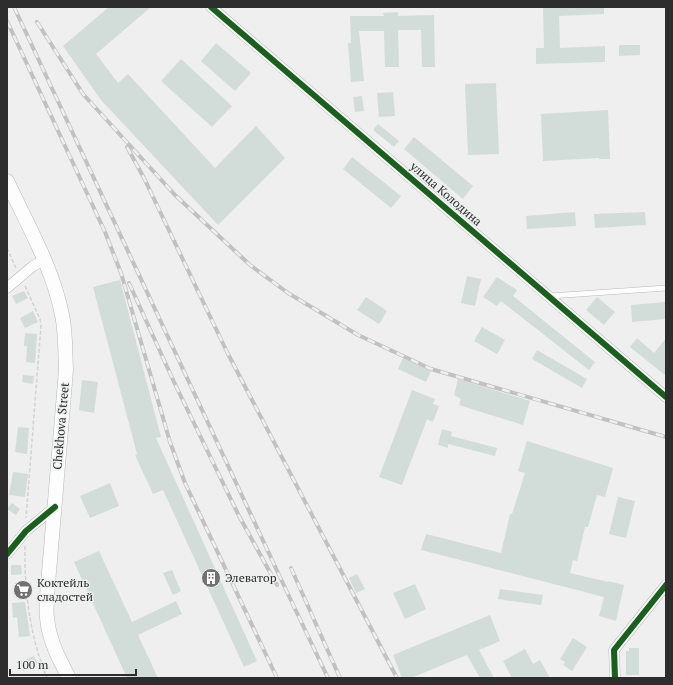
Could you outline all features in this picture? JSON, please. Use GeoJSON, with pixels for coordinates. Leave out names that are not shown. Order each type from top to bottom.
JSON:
{"type":"FeatureCollection","features":[{"type":"Feature","properties":{"kind":"main road","name":"Chekhova Street"},"geometry":{"type":"LineString","coordinates":[[7,181],[44,260],[55,287],[63,315],[66,370],[47,596],[47,618],[50,635],[58,657],[69,678]]}},
{"type":"Feature","properties":{"kind":"street","name":"улица Колодина"},"geometry":{"type":"LineString","coordinates":[[211,7],[666,397]]}},
{"type":"Feature","properties":{"kind":"street"},"geometry":{"type":"LineString","coordinates":[[7,288],[33,266],[44,260]]}},
{"type":"Feature","properties":{"kind":"street"},"geometry":{"type":"LineString","coordinates":[[7,554],[26,531],[55,507]]}},
{"type":"Feature","properties":{"kind":"street"},"geometry":{"type":"LineString","coordinates":[[615,678],[614,650],[666,585]]}},
{"type":"Feature","properties":{"kind":"lane"},"geometry":{"type":"LineString","coordinates":[[549,296],[666,288]]}},
{"type":"Feature","properties":{"kind":"path"},"geometry":{"type":"LineString","coordinates":[[7,248],[40,319],[41,325],[25,560],[28,600],[35,644],[47,678]]}},
{"type":"Feature","properties":{"kind":"building"},"geometry":{"type":"Polygon","coordinates":[[[109,7],[151,7],[96,54],[118,83],[128,74],[215,168],[256,126],[285,158],[218,225],[101,100],[63,46],[109,7]]]}},
{"type":"Feature","properties":{"kind":"building"},"geometry":{"type":"Polygon","coordinates":[[[543,7],[604,7],[604,14],[559,16],[560,48],[605,46],[605,62],[536,64],[536,48],[544,48],[543,7]]]}},
{"type":"Feature","properties":{"kind":"building"},"geometry":{"type":"Polygon","coordinates":[[[398,12],[398,16],[434,15],[435,67],[422,67],[421,30],[398,30],[399,67],[385,67],[384,31],[359,31],[364,81],[351,82],[348,43],[351,43],[350,16],[384,16],[383,13],[398,12]]]}},
{"type":"Feature","properties":{"kind":"building"},"geometry":{"type":"Polygon","coordinates":[[[216,43],[251,73],[235,91],[201,61],[216,43]]]}},
{"type":"Feature","properties":{"kind":"building"},"geometry":{"type":"Polygon","coordinates":[[[619,45],[640,45],[640,55],[619,56],[619,45]]]}},
{"type":"Feature","properties":{"kind":"building"},"geometry":{"type":"Polygon","coordinates":[[[181,59],[232,106],[212,127],[161,81],[181,59]]]}},
{"type":"Feature","properties":{"kind":"building"},"geometry":{"type":"Polygon","coordinates":[[[496,83],[499,154],[468,155],[465,84],[496,83]]]}},
{"type":"Feature","properties":{"kind":"building"},"geometry":{"type":"Polygon","coordinates":[[[393,92],[395,116],[379,117],[377,93],[393,92]]]}},
{"type":"Feature","properties":{"kind":"building"},"geometry":{"type":"Polygon","coordinates":[[[362,96],[364,111],[355,112],[353,97],[362,96]]]}},
{"type":"Feature","properties":{"kind":"building"},"geometry":{"type":"Polygon","coordinates":[[[608,110],[610,159],[599,158],[543,161],[541,114],[608,110]]]}},
{"type":"Feature","properties":{"kind":"building"},"geometry":{"type":"Polygon","coordinates":[[[378,124],[399,141],[394,147],[373,130],[378,124]]]}},
{"type":"Feature","properties":{"kind":"building"},"geometry":{"type":"Polygon","coordinates":[[[414,137],[473,186],[463,199],[404,149],[414,137]]]}},
{"type":"Feature","properties":{"kind":"building"},"geometry":{"type":"Polygon","coordinates":[[[352,157],[401,196],[391,208],[343,169],[352,157]]]}},
{"type":"Feature","properties":{"kind":"building"},"geometry":{"type":"Polygon","coordinates":[[[575,212],[576,226],[527,229],[526,216],[575,212]]]}},
{"type":"Feature","properties":{"kind":"building"},"geometry":{"type":"Polygon","coordinates":[[[645,212],[646,225],[595,228],[594,214],[645,212]]]}},
{"type":"Feature","properties":{"kind":"building"},"geometry":{"type":"Polygon","coordinates":[[[467,276],[481,279],[475,306],[461,303],[467,276]]]}},
{"type":"Feature","properties":{"kind":"building"},"geometry":{"type":"Polygon","coordinates":[[[497,277],[517,290],[513,296],[595,362],[589,370],[501,301],[497,306],[483,297],[497,277]]]}},
{"type":"Feature","properties":{"kind":"building"},"geometry":{"type":"Polygon","coordinates":[[[120,280],[161,437],[156,438],[257,661],[244,667],[163,490],[153,494],[135,455],[137,454],[93,287],[120,280]]]}},
{"type":"Feature","properties":{"kind":"building"},"geometry":{"type":"Polygon","coordinates":[[[24,291],[28,298],[16,304],[12,296],[24,291]]]}},
{"type":"Feature","properties":{"kind":"building"},"geometry":{"type":"Polygon","coordinates":[[[366,297],[387,311],[379,324],[357,310],[366,297]]]}},
{"type":"Feature","properties":{"kind":"building"},"geometry":{"type":"Polygon","coordinates":[[[597,297],[615,312],[604,325],[586,310],[597,297]]]}},
{"type":"Feature","properties":{"kind":"building"},"geometry":{"type":"Polygon","coordinates":[[[666,302],[666,319],[632,322],[631,305],[666,302]]]}},
{"type":"Feature","properties":{"kind":"building"},"geometry":{"type":"Polygon","coordinates":[[[33,311],[38,322],[25,328],[20,318],[33,311]]]}},
{"type":"Feature","properties":{"kind":"building"},"geometry":{"type":"Polygon","coordinates":[[[482,327],[505,340],[497,354],[474,341],[482,327]]]}},
{"type":"Feature","properties":{"kind":"building"},"geometry":{"type":"Polygon","coordinates":[[[25,333],[37,334],[35,363],[26,362],[27,346],[24,346],[25,333]]]}},
{"type":"Feature","properties":{"kind":"building"},"geometry":{"type":"Polygon","coordinates":[[[637,338],[654,353],[666,338],[666,376],[630,347],[637,338]]]}},
{"type":"Feature","properties":{"kind":"building"},"geometry":{"type":"Polygon","coordinates":[[[537,350],[587,379],[582,388],[532,359],[537,350]]]}},
{"type":"Feature","properties":{"kind":"building"},"geometry":{"type":"Polygon","coordinates":[[[403,358],[431,371],[426,382],[398,369],[403,358]]]}},
{"type":"Feature","properties":{"kind":"building"},"geometry":{"type":"Polygon","coordinates":[[[23,375],[34,376],[33,384],[22,382],[23,375]]]}},
{"type":"Feature","properties":{"kind":"building"},"geometry":{"type":"Polygon","coordinates":[[[458,379],[530,401],[523,425],[459,405],[461,399],[454,395],[458,379]]]}},
{"type":"Feature","properties":{"kind":"building"},"geometry":{"type":"Polygon","coordinates":[[[82,380],[98,382],[94,413],[79,410],[82,380]]]}},
{"type":"Feature","properties":{"kind":"building"},"geometry":{"type":"Polygon","coordinates":[[[412,390],[435,399],[433,404],[439,406],[433,422],[427,419],[402,485],[379,477],[412,390]]]}},
{"type":"Feature","properties":{"kind":"building"},"geometry":{"type":"Polygon","coordinates":[[[18,427],[29,428],[27,454],[15,452],[18,427]]]}},
{"type":"Feature","properties":{"kind":"building"},"geometry":{"type":"Polygon","coordinates":[[[442,429],[452,432],[451,436],[497,448],[495,456],[448,444],[448,448],[438,445],[442,429]]]}},
{"type":"Feature","properties":{"kind":"building"},"geometry":{"type":"Polygon","coordinates":[[[527,441],[613,468],[605,497],[597,495],[588,527],[585,527],[577,561],[573,560],[570,573],[624,585],[616,621],[599,616],[604,597],[421,550],[426,534],[501,553],[510,514],[512,514],[525,473],[518,471],[527,441]]]}},
{"type":"Feature","properties":{"kind":"building"},"geometry":{"type":"Polygon","coordinates":[[[13,472],[28,474],[25,497],[9,495],[13,472]]]}},
{"type":"Feature","properties":{"kind":"building"},"geometry":{"type":"Polygon","coordinates":[[[110,483],[119,506],[90,518],[80,496],[110,483]]]}},
{"type":"Feature","properties":{"kind":"building"},"geometry":{"type":"Polygon","coordinates":[[[618,497],[635,501],[626,538],[609,534],[618,497]]]}},
{"type":"Feature","properties":{"kind":"building"},"geometry":{"type":"Polygon","coordinates":[[[12,503],[20,509],[16,515],[7,509],[12,503]]]}},
{"type":"Feature","properties":{"kind":"building"},"geometry":{"type":"Polygon","coordinates":[[[99,551],[132,622],[176,601],[182,614],[138,635],[158,678],[127,678],[74,562],[99,551]]]}},
{"type":"Feature","properties":{"kind":"building"},"geometry":{"type":"Polygon","coordinates":[[[11,565],[21,565],[22,574],[11,575],[11,565]]]}},
{"type":"Feature","properties":{"kind":"building"},"geometry":{"type":"Polygon","coordinates":[[[172,570],[181,591],[173,595],[163,573],[172,570]]]}},
{"type":"Feature","properties":{"kind":"building"},"geometry":{"type":"Polygon","coordinates":[[[357,574],[365,589],[356,593],[349,578],[357,574]]]}},
{"type":"Feature","properties":{"kind":"building"},"geometry":{"type":"Polygon","coordinates":[[[415,584],[426,609],[405,619],[393,593],[415,584]]]}},
{"type":"Feature","properties":{"kind":"building"},"geometry":{"type":"Polygon","coordinates":[[[500,589],[543,595],[541,605],[498,599],[500,589]]]}},
{"type":"Feature","properties":{"kind":"building"},"geometry":{"type":"Polygon","coordinates":[[[25,602],[30,636],[19,637],[17,617],[13,618],[12,603],[25,602]]]}},
{"type":"Feature","properties":{"kind":"building"},"geometry":{"type":"Polygon","coordinates":[[[490,615],[500,641],[479,650],[494,678],[480,678],[467,655],[411,678],[402,678],[393,655],[490,615]]]}},
{"type":"Feature","properties":{"kind":"building"},"geometry":{"type":"Polygon","coordinates":[[[573,638],[587,647],[572,671],[563,665],[565,662],[560,659],[573,638]]]}},
{"type":"Feature","properties":{"kind":"building"},"geometry":{"type":"Polygon","coordinates":[[[629,648],[639,648],[639,675],[626,675],[626,651],[629,651],[629,648]]]}},
{"type":"Feature","properties":{"kind":"building"},"geometry":{"type":"Polygon","coordinates":[[[525,649],[533,664],[540,660],[550,678],[512,678],[503,661],[525,649]]]}},
{"type":"Feature","properties":{"kind":"building"},"geometry":{"type":"Polygon","coordinates":[[[34,656],[38,664],[23,671],[19,662],[34,656]]]}},
{"type":"Feature","properties":{"kind":"railway"},"geometry":{"type":"LineString","coordinates":[[14,7],[328,678]]}},
{"type":"Feature","properties":{"kind":"railway"},"geometry":{"type":"LineString","coordinates":[[7,21],[105,232],[121,273],[170,442],[185,483],[277,678]]}},
{"type":"Feature","properties":{"kind":"railway"},"geometry":{"type":"LineString","coordinates":[[37,22],[83,94],[175,195],[250,265],[288,293],[358,335],[431,369],[666,437]]}},
{"type":"Feature","properties":{"kind":"railway"},"geometry":{"type":"LineString","coordinates":[[127,147],[144,178],[227,352],[397,678]]}},
{"type":"Feature","properties":{"kind":"railway"},"geometry":{"type":"LineString","coordinates":[[129,283],[174,382],[239,516],[277,585]]}},
{"type":"Feature","properties":{"kind":"railway"},"geometry":{"type":"LineString","coordinates":[[291,568],[340,678]]}},
{"type":"Feature","properties":{"kind":"cycle path"},"geometry":{"type":"LineString","coordinates":[[211,7],[666,397]]}},
{"type":"Feature","properties":{"kind":"cycle path"},"geometry":{"type":"LineString","coordinates":[[7,554],[26,531],[55,507]]}},
{"type":"Feature","properties":{"kind":"cycle path"},"geometry":{"type":"LineString","coordinates":[[615,678],[614,650],[666,585]]}},
{"type":"Feature","properties":{"kind":"place","name":"Элеватор"},"geometry":{"type":"Point","coordinates":[211,578]}},
{"type":"Feature","properties":{"kind":"place","name":"Коктейль сладостей"},"geometry":{"type":"Point","coordinates":[23,590]}}]}
